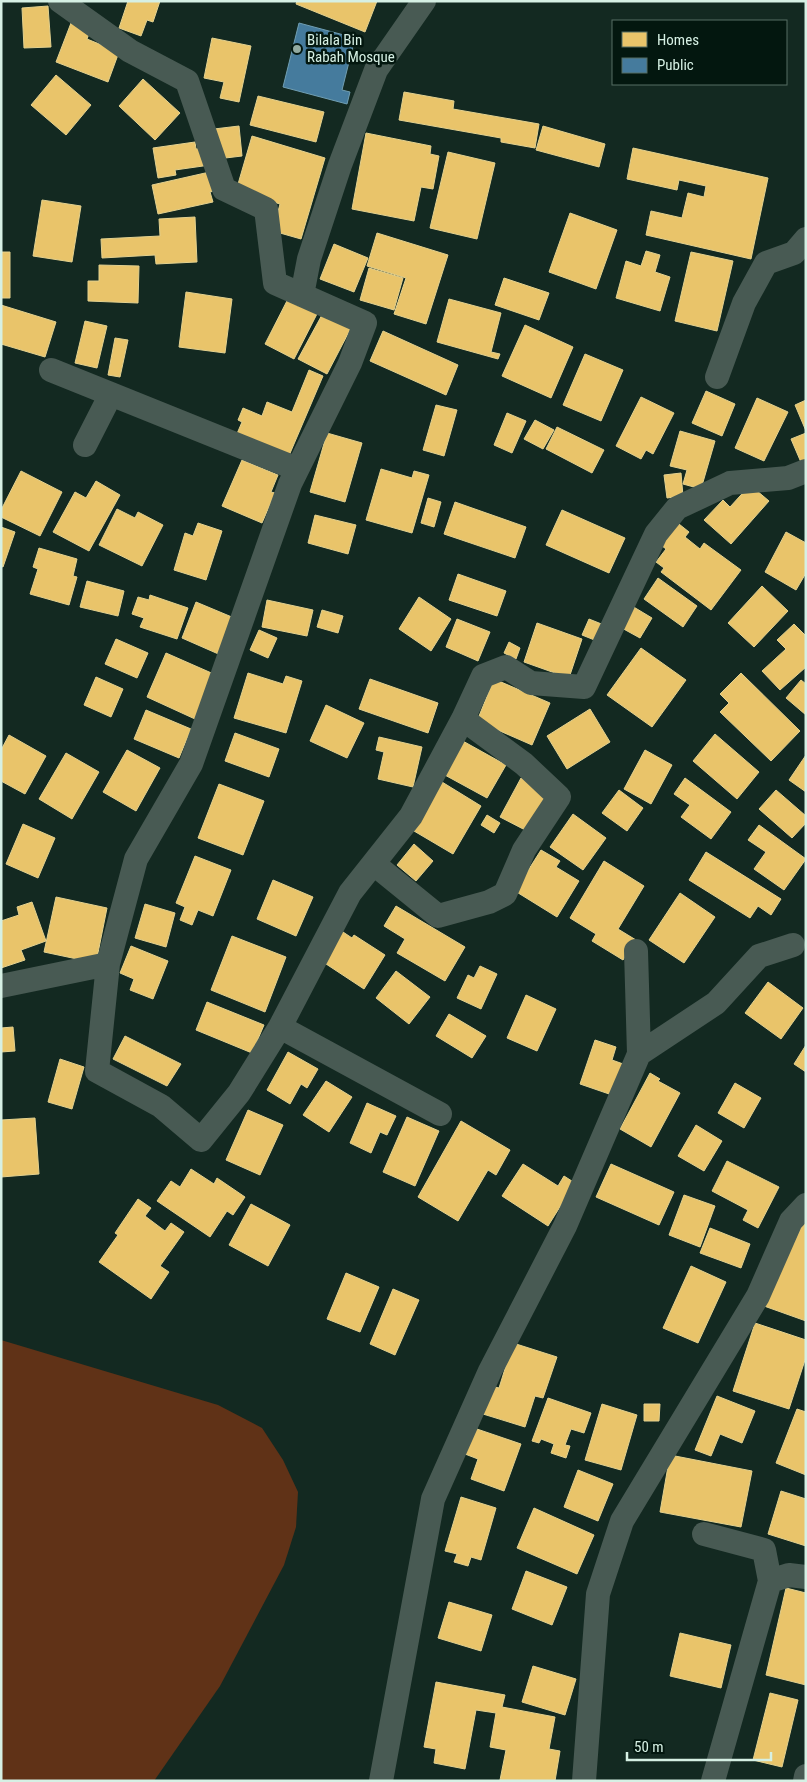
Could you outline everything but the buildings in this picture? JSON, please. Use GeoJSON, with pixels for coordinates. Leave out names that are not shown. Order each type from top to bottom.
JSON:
{"type":"FeatureCollection","features":[{"type":"Feature","properties":{"kind":"street"},"geometry":{"type":"LineString","coordinates":[[60,1],[130,51],[187,81],[224,189],[266,209],[275,283],[364,323],[350,363],[287,493],[191,764],[136,859],[108,964],[97,1071],[161,1106],[201,1140],[239,1093],[280,1027],[350,894],[412,816],[463,719],[483,676],[506,667],[531,682],[584,687],[656,534],[677,508],[730,483],[788,478],[806,471]]}},
{"type":"Feature","properties":{"kind":"street"},"geometry":{"type":"LineString","coordinates":[[302,295],[309,259],[340,166],[376,70],[424,1]]}},
{"type":"Feature","properties":{"kind":"street"},"geometry":{"type":"LineString","coordinates":[[717,377],[744,303],[766,263],[794,253],[806,239]]}},
{"type":"Feature","properties":{"kind":"street"},"geometry":{"type":"LineString","coordinates":[[51,370],[297,469]]}},
{"type":"Feature","properties":{"kind":"street"},"geometry":{"type":"LineString","coordinates":[[85,445],[111,394]]}},
{"type":"Feature","properties":{"kind":"street"},"geometry":{"type":"LineString","coordinates":[[374,864],[438,916],[489,902],[505,894],[524,850],[559,797],[524,764],[463,719]]}},
{"type":"Feature","properties":{"kind":"street"},"geometry":{"type":"LineString","coordinates":[[639,1054],[716,1003],[759,956],[793,945]]}},
{"type":"Feature","properties":{"kind":"street"},"geometry":{"type":"LineString","coordinates":[[382,1781],[433,1499],[490,1371],[565,1226],[639,1054],[636,951]]}},
{"type":"Feature","properties":{"kind":"street"},"geometry":{"type":"LineString","coordinates":[[1,986],[108,964]]}},
{"type":"Feature","properties":{"kind":"street"},"geometry":{"type":"LineString","coordinates":[[280,1027],[440,1114]]}},
{"type":"Feature","properties":{"kind":"street"},"geometry":{"type":"LineString","coordinates":[[584,1781],[598,1594],[622,1521],[758,1296],[791,1221],[806,1205]]}},
{"type":"Feature","properties":{"kind":"street"},"geometry":{"type":"LineString","coordinates":[[704,1534],[764,1550],[770,1581],[713,1781]]}},
{"type":"Feature","properties":{"kind":"street"},"geometry":{"type":"LineString","coordinates":[[770,1581],[789,1575],[806,1577]]}},
{"type":"Feature","properties":{"kind":"street"},"geometry":{"type":"LineString","coordinates":[[805,1781],[806,1776]]}},
{"type":"Feature","properties":{"kind":"shaded area"},"geometry":{"type":"Polygon","coordinates":[[[1,1340],[218,1405],[262,1428],[283,1460],[298,1492],[296,1527],[284,1565],[220,1686],[154,1781],[1,1781],[1,1340]]]}},
{"type":"Feature","properties":{"kind":"place","name":"Bilala Bin Rabah Mosque"},"geometry":{"type":"Point","coordinates":[297,49]}}]}
